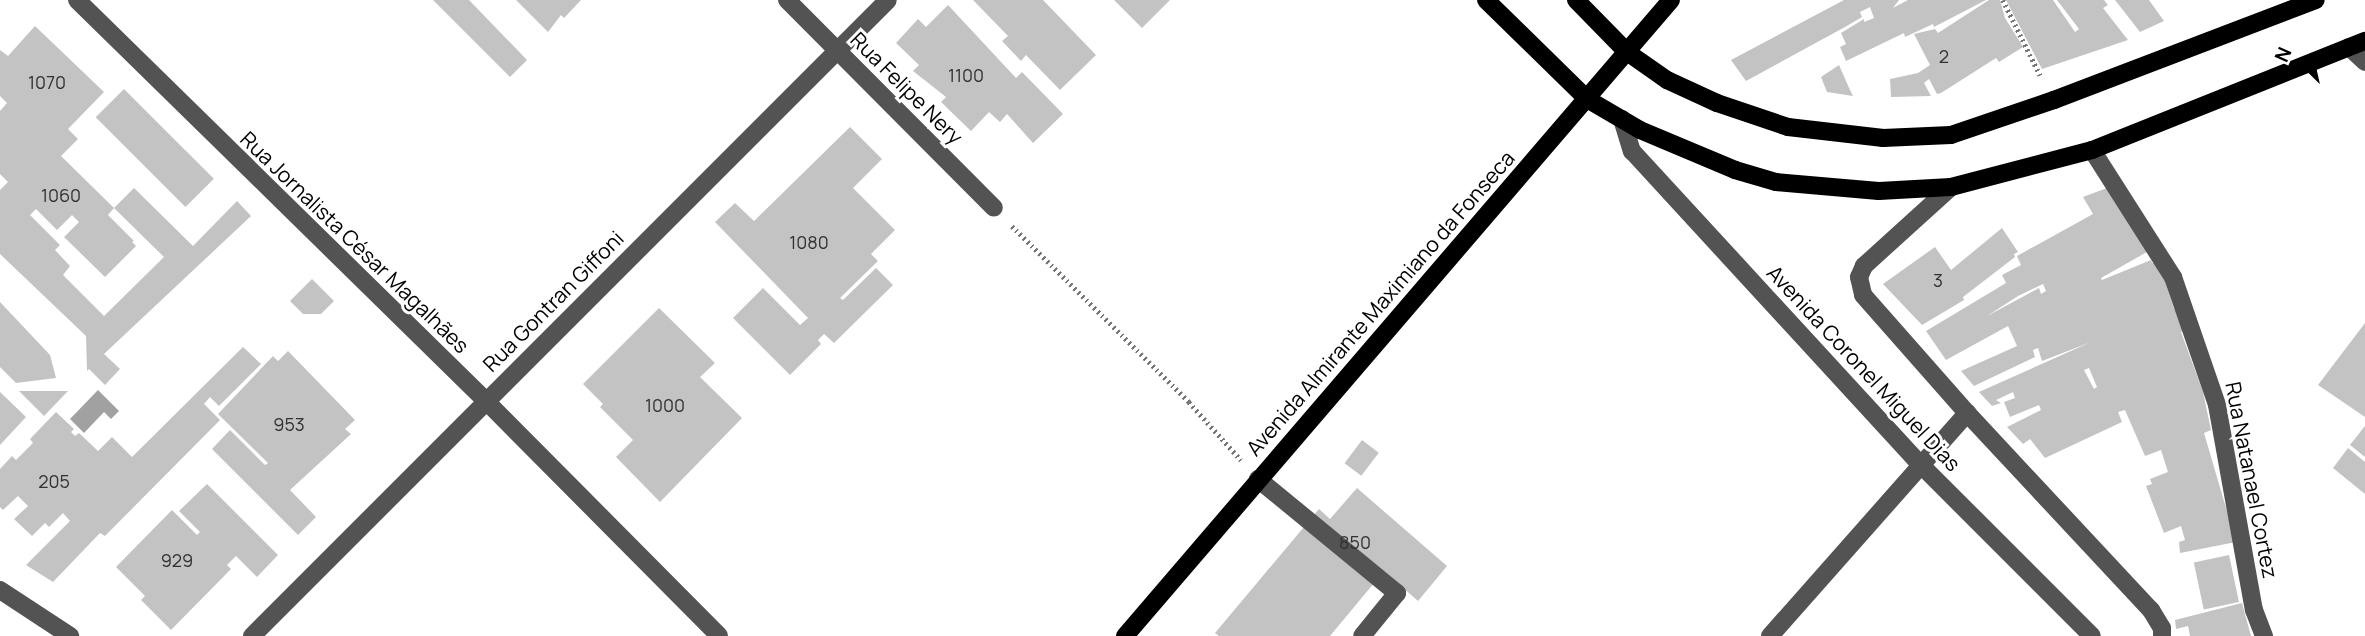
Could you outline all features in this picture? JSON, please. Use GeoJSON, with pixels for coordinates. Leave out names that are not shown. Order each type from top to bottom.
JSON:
{"type":"FeatureCollection","features":[{"type":"Feature","properties":{"kind":"main road"},"geometry":{"type":"LineString","coordinates":[[1486,0],[1587,99],[1694,154],[1776,182],[1879,191],[1951,187],[2092,150],[2357,44]]}},
{"type":"Feature","properties":{"kind":"main road"},"geometry":{"type":"LineString","coordinates":[[1576,0],[1627,52],[1667,80],[1717,103],[1788,127],[1883,138],[1951,135],[2054,100],[2307,1]]}},
{"type":"Feature","properties":{"kind":"main road","name":"Avenida Almirante Maximiano da Fonseca"},"geometry":{"type":"LineString","coordinates":[[1125,636],[1671,0]]}},
{"type":"Feature","properties":{"kind":"street","name":"Rua Jornalista César Magalhães"},"geometry":{"type":"LineString","coordinates":[[77,0],[485,400],[719,636]]}},
{"type":"Feature","properties":{"kind":"street","name":"Rua Felipe Nery"},"geometry":{"type":"LineString","coordinates":[[787,0],[994,208]]}},
{"type":"Feature","properties":{"kind":"street","name":"Rua Gontran Giffoni"},"geometry":{"type":"LineString","coordinates":[[252,636],[485,400],[888,0]]}},
{"type":"Feature","properties":{"kind":"street"},"geometry":{"type":"LineString","coordinates":[[2357,44],[2365,62]]}},
{"type":"Feature","properties":{"kind":"street","name":"Avenida Coronel Miguel Dias"},"geometry":{"type":"LineString","coordinates":[[1622,119],[1632,151],[1920,464],[2092,636]]}},
{"type":"Feature","properties":{"kind":"street","name":"Rua Natanael Cortez"},"geometry":{"type":"LineString","coordinates":[[2092,150],[2174,277],[2217,405],[2255,610],[2263,636]]}},
{"type":"Feature","properties":{"kind":"street"},"geometry":{"type":"LineString","coordinates":[[1951,187],[1864,266],[1859,277],[1863,295],[1967,413],[2151,610],[2162,628],[2162,636]]}},
{"type":"Feature","properties":{"kind":"street"},"geometry":{"type":"LineString","coordinates":[[1770,636],[1967,413]]}},
{"type":"Feature","properties":{"kind":"street"},"geometry":{"type":"LineString","coordinates":[[1258,479],[1397,593],[1362,636]]}},
{"type":"Feature","properties":{"kind":"street"},"geometry":{"type":"LineString","coordinates":[[0,590],[70,636]]}},
{"type":"Feature","properties":{"kind":"path"},"geometry":{"type":"LineString","coordinates":[[2003,0],[2054,100]]}},
{"type":"Feature","properties":{"kind":"path"},"geometry":{"type":"LineString","coordinates":[[994,208],[1189,402],[1258,479]]}},
{"type":"Feature","properties":{"kind":"shaded area"},"geometry":{"type":"Polygon","coordinates":[[[98,390],[119,411],[111,419],[104,412],[84,433],[70,419],[98,390]]]}},
{"type":"Feature","properties":{"kind":"building"},"geometry":{"type":"Polygon","coordinates":[[[433,0],[469,0],[527,60],[510,77],[433,0]]]}},
{"type":"Feature","properties":{"kind":"building"},"geometry":{"type":"Polygon","coordinates":[[[516,0],[581,0],[564,18],[561,15],[548,32],[516,0]]]}},
{"type":"Feature","properties":{"kind":"building"},"geometry":{"type":"Polygon","coordinates":[[[973,0],[1043,0],[1096,55],[1060,90],[1026,55],[1021,61],[1002,41],[1008,36],[973,0]]]}},
{"type":"Feature","properties":{"kind":"building"},"geometry":{"type":"Polygon","coordinates":[[[1114,0],[1170,0],[1142,28],[1114,0]]]}},
{"type":"Feature","properties":{"kind":"building"},"geometry":{"type":"Polygon","coordinates":[[[1844,0],[1899,0],[1893,8],[1908,0],[1986,0],[1934,27],[1933,24],[1905,37],[1904,33],[1846,61],[1840,47],[1846,44],[1841,33],[1864,19],[1864,22],[1874,18],[1870,7],[1860,12],[1862,17],[1746,81],[1731,60],[1844,0]]]}},
{"type":"Feature","properties":{"kind":"building"},"geometry":{"type":"Polygon","coordinates":[[[1989,0],[2000,0],[2005,18],[2023,47],[1999,62],[1996,58],[1941,93],[1937,94],[1929,79],[1924,83],[1931,96],[1891,97],[1890,79],[1918,73],[1930,65],[1914,34],[1935,29],[1938,33],[1989,0]]]}},
{"type":"Feature","properties":{"kind":"building"},"geometry":{"type":"Polygon","coordinates":[[[2006,0],[2053,0],[2075,32],[2079,29],[2057,0],[2104,0],[2108,5],[2103,8],[2128,40],[2042,69],[2006,0]]]}},
{"type":"Feature","properties":{"kind":"building"},"geometry":{"type":"Polygon","coordinates":[[[2115,0],[2149,0],[2164,21],[2140,32],[2115,0]]]}},
{"type":"Feature","properties":{"kind":"building"},"geometry":{"type":"Polygon","coordinates":[[[948,5],[1016,78],[1022,72],[1063,114],[1033,143],[1007,114],[1000,122],[989,112],[971,131],[941,102],[946,97],[913,71],[919,65],[896,43],[918,19],[926,27],[948,5]]]}},
{"type":"Feature","properties":{"kind":"building"},"geometry":{"type":"Polygon","coordinates":[[[35,26],[104,92],[68,129],[78,139],[61,156],[114,208],[134,188],[193,246],[237,201],[251,216],[104,354],[120,369],[105,385],[89,369],[87,371],[86,336],[0,254],[0,190],[8,182],[0,174],[0,111],[7,103],[0,96],[0,50],[8,56],[35,26]],[[114,208],[108,215],[136,246],[105,277],[64,237],[79,222],[72,215],[57,230],[36,209],[30,215],[60,245],[55,250],[70,266],[63,275],[104,316],[164,257],[114,208]]]}},
{"type":"Feature","properties":{"kind":"building"},"geometry":{"type":"Polygon","coordinates":[[[1839,65],[1853,96],[1827,92],[1821,77],[1839,65]]]}},
{"type":"Feature","properties":{"kind":"building"},"geometry":{"type":"Polygon","coordinates":[[[124,89],[214,179],[186,207],[96,117],[124,89]]]}},
{"type":"Feature","properties":{"kind":"building"},"geometry":{"type":"Polygon","coordinates":[[[850,127],[882,159],[853,188],[895,230],[871,254],[878,261],[840,298],[843,300],[876,268],[893,285],[834,343],[824,334],[818,340],[821,344],[790,375],[733,318],[763,288],[800,325],[808,318],[715,222],[735,203],[754,221],[850,127]]]}},
{"type":"Feature","properties":{"kind":"building"},"geometry":{"type":"Polygon","coordinates":[[[2107,188],[2154,248],[2101,278],[2102,280],[2151,260],[2152,263],[2159,261],[2174,309],[2178,308],[2186,330],[2181,332],[2203,392],[2211,430],[2204,433],[2236,542],[2180,553],[2179,542],[2185,540],[2181,526],[2164,533],[2146,486],[2152,484],[2150,479],[2168,472],[2161,450],[2145,456],[2125,410],[2118,412],[2122,422],[2045,458],[2030,439],[2023,444],[2007,427],[2041,410],[2039,405],[2010,417],[2004,402],[2015,398],[2013,392],[1996,400],[2001,403],[1992,406],[1979,392],[2091,342],[2042,361],[2038,348],[2033,350],[2035,357],[1974,386],[1961,371],[2017,346],[2008,326],[1946,360],[1926,331],[2006,283],[2002,275],[2021,265],[2017,256],[2093,214],[2083,197],[2107,188]],[[2043,284],[1987,316],[2039,288],[2041,294],[2046,291],[2043,284]],[[2089,368],[2084,370],[2094,389],[2097,387],[2089,368]]]}},
{"type":"Feature","properties":{"kind":"building"},"geometry":{"type":"Polygon","coordinates":[[[2002,228],[2018,252],[2014,254],[2015,257],[1963,297],[1964,300],[1922,325],[1883,284],[1935,247],[1951,270],[2002,228]]]}},
{"type":"Feature","properties":{"kind":"building"},"geometry":{"type":"Polygon","coordinates":[[[312,279],[334,301],[321,314],[303,314],[290,301],[312,279]]]}},
{"type":"Feature","properties":{"kind":"building"},"geometry":{"type":"Polygon","coordinates":[[[0,302],[50,355],[56,378],[16,383],[0,367],[0,302]]]}},
{"type":"Feature","properties":{"kind":"building"},"geometry":{"type":"Polygon","coordinates":[[[659,308],[715,363],[700,377],[742,418],[660,502],[616,457],[633,440],[600,407],[603,404],[583,384],[659,308]]]}},
{"type":"Feature","properties":{"kind":"building"},"geometry":{"type":"Polygon","coordinates":[[[2365,323],[2365,417],[2318,385],[2365,323]]]}},
{"type":"Feature","properties":{"kind":"building"},"geometry":{"type":"Polygon","coordinates":[[[243,347],[261,364],[219,406],[210,397],[204,404],[220,420],[105,536],[100,533],[53,582],[26,565],[70,521],[63,513],[49,527],[45,523],[32,536],[14,519],[28,506],[18,496],[3,510],[0,507],[0,469],[12,456],[16,460],[33,443],[30,439],[56,412],[74,429],[71,432],[75,436],[79,433],[98,451],[112,437],[132,457],[243,347]]]}},
{"type":"Feature","properties":{"kind":"building"},"geometry":{"type":"Polygon","coordinates":[[[288,351],[355,420],[345,429],[351,434],[290,490],[316,517],[298,535],[212,449],[230,430],[265,465],[268,463],[218,414],[273,356],[278,361],[288,351]]]}},
{"type":"Feature","properties":{"kind":"building"},"geometry":{"type":"Polygon","coordinates":[[[19,391],[68,391],[44,416],[19,391]]]}},
{"type":"Feature","properties":{"kind":"building"},"geometry":{"type":"Polygon","coordinates":[[[0,392],[26,417],[0,445],[0,392]]]}},
{"type":"Feature","properties":{"kind":"building"},"geometry":{"type":"Polygon","coordinates":[[[2365,426],[2365,457],[2350,445],[2365,426]]]}},
{"type":"Feature","properties":{"kind":"building"},"geometry":{"type":"Polygon","coordinates":[[[1362,440],[1379,453],[1361,476],[1345,463],[1362,440]]]}},
{"type":"Feature","properties":{"kind":"building"},"geometry":{"type":"Polygon","coordinates":[[[2348,448],[2365,462],[2365,494],[2333,468],[2348,448]]]}},
{"type":"Feature","properties":{"kind":"building"},"geometry":{"type":"Polygon","coordinates":[[[207,484],[278,555],[257,577],[236,556],[227,565],[231,569],[171,630],[141,600],[145,596],[116,567],[172,510],[197,535],[200,532],[179,511],[207,484]]]}},
{"type":"Feature","properties":{"kind":"building"},"geometry":{"type":"Polygon","coordinates":[[[1357,488],[1447,566],[1418,601],[1384,571],[1330,636],[1219,636],[1215,633],[1319,509],[1330,519],[1357,488]]]}},
{"type":"Feature","properties":{"kind":"building"},"geometry":{"type":"Polygon","coordinates":[[[2229,555],[2239,602],[2204,609],[2194,562],[2229,555]]]}},
{"type":"Feature","properties":{"kind":"building"},"geometry":{"type":"Polygon","coordinates":[[[2242,603],[2251,636],[2190,636],[2188,626],[2176,629],[2175,620],[2242,603]]]}}]}
